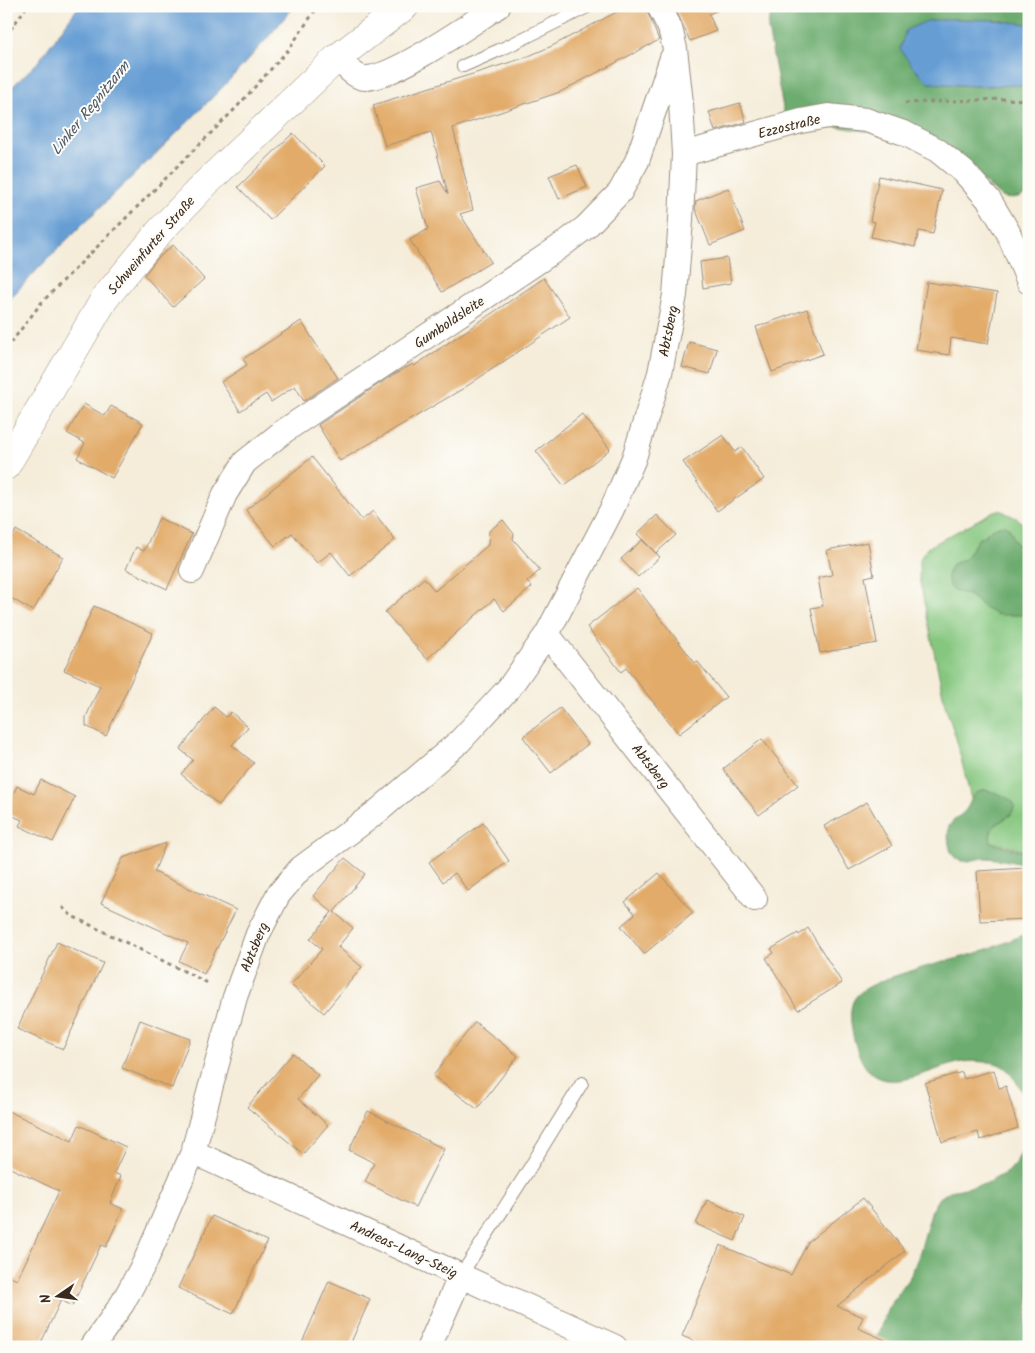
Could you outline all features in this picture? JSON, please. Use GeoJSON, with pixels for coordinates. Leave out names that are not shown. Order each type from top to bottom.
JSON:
{"type":"FeatureCollection","features":[{"type":"Feature","properties":{"kind":"street","name":"Schweinfurter Straße"},"geometry":{"type":"LineString","coordinates":[[6,466],[104,298],[161,230],[204,185],[337,58],[405,6]]}},
{"type":"Feature","properties":{"kind":"street"},"geometry":{"type":"LineString","coordinates":[[337,58],[352,73],[364,78],[377,76],[404,65],[498,6]]}},
{"type":"Feature","properties":{"kind":"street","name":"Abtsberg"},"geometry":{"type":"LineString","coordinates":[[92,1347],[122,1304],[145,1262],[192,1152],[235,996],[258,934],[278,895],[300,869],[378,812],[460,741],[509,688],[546,634],[612,509],[630,467],[660,373],[675,295],[684,154],[675,49],[670,28],[659,6]]}},
{"type":"Feature","properties":{"kind":"street","name":"Gumboldsleite"},"geometry":{"type":"LineString","coordinates":[[192,570],[225,494],[245,462],[284,431],[561,246],[586,227],[620,192],[637,160],[675,49]]}},
{"type":"Feature","properties":{"kind":"street","name":"Ezzostraße"},"geometry":{"type":"LineString","coordinates":[[684,154],[801,121],[828,116],[866,120],[904,133],[937,150],[964,172],[989,200],[1008,232],[1029,282]]}},
{"type":"Feature","properties":{"kind":"street","name":"Abtsberg"},"geometry":{"type":"LineString","coordinates":[[546,634],[755,898]]}},
{"type":"Feature","properties":{"kind":"street","name":"Andreas-Lang-Steig"},"geometry":{"type":"LineString","coordinates":[[192,1152],[615,1347]]}},
{"type":"Feature","properties":{"kind":"street"},"geometry":{"type":"LineString","coordinates":[[429,1347],[461,1275]]}},
{"type":"Feature","properties":{"kind":"lane"},"geometry":{"type":"LineString","coordinates":[[463,66],[589,6]]}},
{"type":"Feature","properties":{"kind":"lane"},"geometry":{"type":"LineString","coordinates":[[461,1275],[582,1082]]}},
{"type":"Feature","properties":{"kind":"path"},"geometry":{"type":"LineString","coordinates":[[6,36],[26,6]]}},
{"type":"Feature","properties":{"kind":"path"},"geometry":{"type":"LineString","coordinates":[[6,349],[42,302],[235,109],[289,49],[318,6]]}},
{"type":"Feature","properties":{"kind":"path"},"geometry":{"type":"LineString","coordinates":[[866,120],[886,108],[906,103],[1002,99],[1029,100]]}},
{"type":"Feature","properties":{"kind":"path"},"geometry":{"type":"LineString","coordinates":[[62,907],[72,916],[235,996]]}},
{"type":"Feature","properties":{"kind":"green space"},"geometry":{"type":"Polygon","coordinates":[[[781,6],[1029,6],[1029,24],[992,20],[950,19],[929,83],[976,86],[1029,85],[1029,191],[1016,198],[1001,197],[939,143],[790,119],[784,113],[768,29],[771,16],[781,6]]]}},
{"type":"Feature","properties":{"kind":"green space"},"geometry":{"type":"Polygon","coordinates":[[[1000,510],[1018,519],[1029,530],[1029,582],[1024,574],[1024,552],[1014,540],[1011,531],[999,526],[990,530],[973,546],[965,559],[958,561],[963,593],[996,612],[1029,615],[1029,854],[1019,849],[991,842],[991,832],[993,829],[1011,815],[1003,796],[986,792],[978,794],[971,799],[956,738],[945,705],[919,577],[920,559],[927,548],[994,511],[1000,510]]]}},
{"type":"Feature","properties":{"kind":"green space"},"geometry":{"type":"Polygon","coordinates":[[[1006,525],[1011,531],[1015,543],[1026,556],[1024,574],[1029,582],[1029,615],[998,615],[986,609],[969,595],[957,592],[949,587],[947,575],[952,564],[965,559],[979,538],[985,536],[990,530],[1006,525]]]}},
{"type":"Feature","properties":{"kind":"green space"},"geometry":{"type":"Polygon","coordinates":[[[985,790],[1008,798],[1014,803],[1014,809],[1011,814],[992,829],[990,834],[991,842],[1029,854],[1029,869],[1026,865],[992,858],[961,861],[956,859],[950,850],[949,826],[964,812],[976,793],[985,790]]]}},
{"type":"Feature","properties":{"kind":"green space"},"geometry":{"type":"Polygon","coordinates":[[[1029,933],[1029,1087],[1023,1093],[1008,1070],[993,1063],[961,1062],[921,1075],[898,1080],[887,1080],[877,1077],[868,1070],[859,1055],[851,1024],[852,1005],[855,998],[864,990],[894,976],[967,956],[1029,933]]]}},
{"type":"Feature","properties":{"kind":"green space"},"geometry":{"type":"Polygon","coordinates":[[[1029,1087],[1029,1146],[1025,1144],[1025,1105],[1023,1093],[1029,1087]]]}},
{"type":"Feature","properties":{"kind":"green space"},"geometry":{"type":"Polygon","coordinates":[[[1025,1144],[1029,1146],[1029,1228],[1027,1241],[1029,1251],[1029,1304],[1026,1322],[1029,1331],[1029,1347],[873,1347],[888,1308],[911,1275],[919,1255],[932,1209],[938,1199],[950,1191],[985,1184],[1009,1171],[1016,1163],[1025,1144]]]}},
{"type":"Feature","properties":{"kind":"water","name":"Linker Regnitzarm"},"geometry":{"type":"Polygon","coordinates":[[[79,6],[294,6],[226,84],[78,229],[6,303],[6,93],[38,62],[79,6]]]}},
{"type":"Feature","properties":{"kind":"water"},"geometry":{"type":"Polygon","coordinates":[[[950,19],[992,20],[1029,24],[1029,85],[976,86],[929,83],[912,66],[900,49],[906,30],[927,21],[950,19]]]}},
{"type":"Feature","properties":{"kind":"building"},"geometry":{"type":"Polygon","coordinates":[[[628,6],[645,6],[659,40],[560,92],[453,128],[473,210],[460,214],[491,262],[442,292],[410,240],[428,229],[416,188],[440,181],[448,194],[431,132],[385,146],[373,105],[524,58],[552,46],[628,6]]]}},
{"type":"Feature","properties":{"kind":"building"},"geometry":{"type":"Polygon","coordinates":[[[674,6],[726,6],[709,14],[716,31],[690,41],[674,6]]]}},
{"type":"Feature","properties":{"kind":"building"},"geometry":{"type":"Polygon","coordinates":[[[740,103],[746,122],[715,131],[709,112],[740,103]]]}},
{"type":"Feature","properties":{"kind":"building"},"geometry":{"type":"Polygon","coordinates":[[[293,133],[325,166],[270,220],[238,187],[293,133]]]}},
{"type":"Feature","properties":{"kind":"building"},"geometry":{"type":"Polygon","coordinates":[[[577,165],[587,187],[559,199],[549,176],[577,165]]]}},
{"type":"Feature","properties":{"kind":"building"},"geometry":{"type":"Polygon","coordinates":[[[879,176],[942,190],[933,234],[919,231],[915,247],[871,237],[875,222],[870,221],[879,176]]]}},
{"type":"Feature","properties":{"kind":"building"},"geometry":{"type":"Polygon","coordinates":[[[728,188],[745,231],[710,245],[695,208],[696,201],[728,188]]]}},
{"type":"Feature","properties":{"kind":"building"},"geometry":{"type":"Polygon","coordinates":[[[173,245],[204,279],[173,307],[144,275],[157,259],[173,245]]]}},
{"type":"Feature","properties":{"kind":"building"},"geometry":{"type":"Polygon","coordinates":[[[727,258],[731,283],[703,288],[700,262],[727,258]]]}},
{"type":"Feature","properties":{"kind":"building"},"geometry":{"type":"Polygon","coordinates":[[[544,278],[570,317],[464,388],[340,461],[318,425],[394,374],[413,364],[414,366],[544,278]]]}},
{"type":"Feature","properties":{"kind":"building"},"geometry":{"type":"Polygon","coordinates":[[[927,282],[997,293],[988,344],[951,338],[949,355],[916,350],[927,282]]]}},
{"type":"Feature","properties":{"kind":"building"},"geometry":{"type":"Polygon","coordinates":[[[807,309],[823,354],[772,372],[756,327],[807,309]]]}},
{"type":"Feature","properties":{"kind":"building"},"geometry":{"type":"Polygon","coordinates":[[[301,321],[338,378],[304,401],[295,386],[271,402],[266,394],[240,411],[221,382],[247,365],[243,359],[301,321]]]}},
{"type":"Feature","properties":{"kind":"building"},"geometry":{"type":"Polygon","coordinates":[[[689,342],[717,349],[710,374],[682,367],[689,342]]]}},
{"type":"Feature","properties":{"kind":"building"},"geometry":{"type":"Polygon","coordinates":[[[84,404],[105,416],[111,406],[143,423],[112,478],[77,458],[85,443],[67,433],[84,404]]]}},
{"type":"Feature","properties":{"kind":"building"},"geometry":{"type":"Polygon","coordinates":[[[582,414],[610,449],[564,486],[536,451],[582,414]]]}},
{"type":"Feature","properties":{"kind":"building"},"geometry":{"type":"Polygon","coordinates":[[[723,435],[735,452],[742,447],[764,479],[717,511],[683,462],[723,435]]]}},
{"type":"Feature","properties":{"kind":"building"},"geometry":{"type":"Polygon","coordinates":[[[312,457],[362,520],[373,511],[395,540],[350,576],[331,552],[317,563],[292,533],[275,546],[246,510],[312,457]]]}},
{"type":"Feature","properties":{"kind":"building"},"geometry":{"type":"Polygon","coordinates":[[[657,515],[676,535],[656,553],[637,534],[657,515]]]}},
{"type":"Feature","properties":{"kind":"building"},"geometry":{"type":"Polygon","coordinates":[[[159,518],[192,534],[167,589],[126,569],[136,547],[144,551],[159,518]]]}},
{"type":"Feature","properties":{"kind":"building"},"geometry":{"type":"Polygon","coordinates":[[[503,520],[514,534],[513,539],[540,570],[527,582],[532,587],[504,611],[494,599],[427,659],[385,612],[424,578],[435,591],[488,545],[489,531],[503,520]]]}},
{"type":"Feature","properties":{"kind":"building"},"geometry":{"type":"Polygon","coordinates":[[[16,530],[63,557],[33,611],[6,595],[6,548],[16,530]]]}},
{"type":"Feature","properties":{"kind":"building"},"geometry":{"type":"Polygon","coordinates":[[[642,540],[660,557],[638,577],[621,559],[642,540]]]}},
{"type":"Feature","properties":{"kind":"building"},"geometry":{"type":"Polygon","coordinates":[[[868,542],[874,575],[865,577],[877,643],[820,653],[811,608],[823,606],[818,578],[832,575],[827,550],[868,542]]]}},
{"type":"Feature","properties":{"kind":"building"},"geometry":{"type":"Polygon","coordinates":[[[637,588],[695,663],[698,662],[726,697],[679,734],[626,668],[621,672],[587,627],[637,588]]]}},
{"type":"Feature","properties":{"kind":"building"},"geometry":{"type":"Polygon","coordinates":[[[94,606],[153,633],[106,736],[86,726],[86,717],[100,686],[64,670],[94,606]]]}},
{"type":"Feature","properties":{"kind":"building"},"geometry":{"type":"Polygon","coordinates":[[[214,707],[226,717],[231,712],[248,727],[232,745],[254,763],[219,805],[181,774],[193,760],[180,749],[214,707]]]}},
{"type":"Feature","properties":{"kind":"building"},"geometry":{"type":"Polygon","coordinates":[[[560,708],[588,744],[551,773],[523,737],[560,708]]]}},
{"type":"Feature","properties":{"kind":"building"},"geometry":{"type":"Polygon","coordinates":[[[762,739],[798,785],[759,815],[723,769],[762,739]]]}},
{"type":"Feature","properties":{"kind":"building"},"geometry":{"type":"Polygon","coordinates":[[[41,780],[75,797],[53,842],[19,826],[22,820],[6,813],[6,809],[17,786],[34,794],[41,780]]]}},
{"type":"Feature","properties":{"kind":"building"},"geometry":{"type":"Polygon","coordinates":[[[867,802],[892,846],[849,870],[824,826],[867,802]]]}},
{"type":"Feature","properties":{"kind":"building"},"geometry":{"type":"Polygon","coordinates":[[[483,823],[509,861],[468,891],[455,873],[443,882],[429,862],[483,823]]]}},
{"type":"Feature","properties":{"kind":"building"},"geometry":{"type":"Polygon","coordinates":[[[166,843],[154,872],[236,910],[204,974],[179,961],[188,943],[101,903],[123,858],[166,843]]]}},
{"type":"Feature","properties":{"kind":"building"},"geometry":{"type":"Polygon","coordinates":[[[345,858],[365,874],[334,912],[353,928],[338,947],[362,967],[324,1013],[291,985],[322,949],[310,939],[332,912],[313,896],[345,858]]]}},
{"type":"Feature","properties":{"kind":"building"},"geometry":{"type":"Polygon","coordinates":[[[1026,868],[1029,919],[980,921],[977,871],[1026,868]]]}},
{"type":"Feature","properties":{"kind":"building"},"geometry":{"type":"Polygon","coordinates":[[[659,873],[693,913],[644,954],[621,926],[635,914],[625,902],[659,873]]]}},
{"type":"Feature","properties":{"kind":"building"},"geometry":{"type":"Polygon","coordinates":[[[808,928],[842,983],[798,1010],[766,958],[774,953],[771,949],[798,933],[799,935],[808,928]]]}},
{"type":"Feature","properties":{"kind":"building"},"geometry":{"type":"Polygon","coordinates":[[[57,942],[103,963],[63,1049],[17,1029],[57,942]]]}},
{"type":"Feature","properties":{"kind":"building"},"geometry":{"type":"Polygon","coordinates":[[[140,1020],[190,1039],[172,1088],[122,1068],[140,1020]]]}},
{"type":"Feature","properties":{"kind":"building"},"geometry":{"type":"Polygon","coordinates":[[[475,1022],[518,1056],[477,1109],[433,1076],[475,1022]]]}},
{"type":"Feature","properties":{"kind":"building"},"geometry":{"type":"Polygon","coordinates":[[[293,1053],[318,1075],[298,1099],[328,1125],[303,1154],[247,1107],[293,1053]]]}},
{"type":"Feature","properties":{"kind":"building"},"geometry":{"type":"Polygon","coordinates":[[[994,1070],[999,1088],[1006,1086],[1018,1128],[980,1140],[978,1132],[942,1142],[925,1083],[962,1072],[964,1079],[994,1070]]]}},
{"type":"Feature","properties":{"kind":"building"},"geometry":{"type":"Polygon","coordinates":[[[6,1110],[72,1141],[79,1125],[126,1147],[114,1173],[121,1176],[110,1203],[123,1209],[106,1247],[101,1245],[72,1306],[61,1300],[39,1347],[6,1347],[6,1275],[17,1280],[59,1191],[6,1166],[6,1110]]]}},
{"type":"Feature","properties":{"kind":"building"},"geometry":{"type":"Polygon","coordinates":[[[368,1111],[444,1149],[415,1207],[365,1182],[374,1163],[349,1150],[368,1111]]]}},
{"type":"Feature","properties":{"kind":"building"},"geometry":{"type":"Polygon","coordinates":[[[863,1198],[905,1251],[837,1306],[863,1317],[858,1328],[901,1347],[691,1347],[694,1341],[682,1336],[720,1245],[791,1275],[808,1242],[863,1198]]]}},
{"type":"Feature","properties":{"kind":"building"},"geometry":{"type":"Polygon","coordinates":[[[707,1200],[745,1217],[735,1241],[696,1224],[707,1200]]]}},
{"type":"Feature","properties":{"kind":"building"},"geometry":{"type":"Polygon","coordinates":[[[212,1216],[267,1241],[233,1314],[178,1288],[212,1216]]]}},
{"type":"Feature","properties":{"kind":"building"},"geometry":{"type":"Polygon","coordinates":[[[329,1281],[370,1299],[349,1347],[300,1347],[329,1281]]]}}]}
